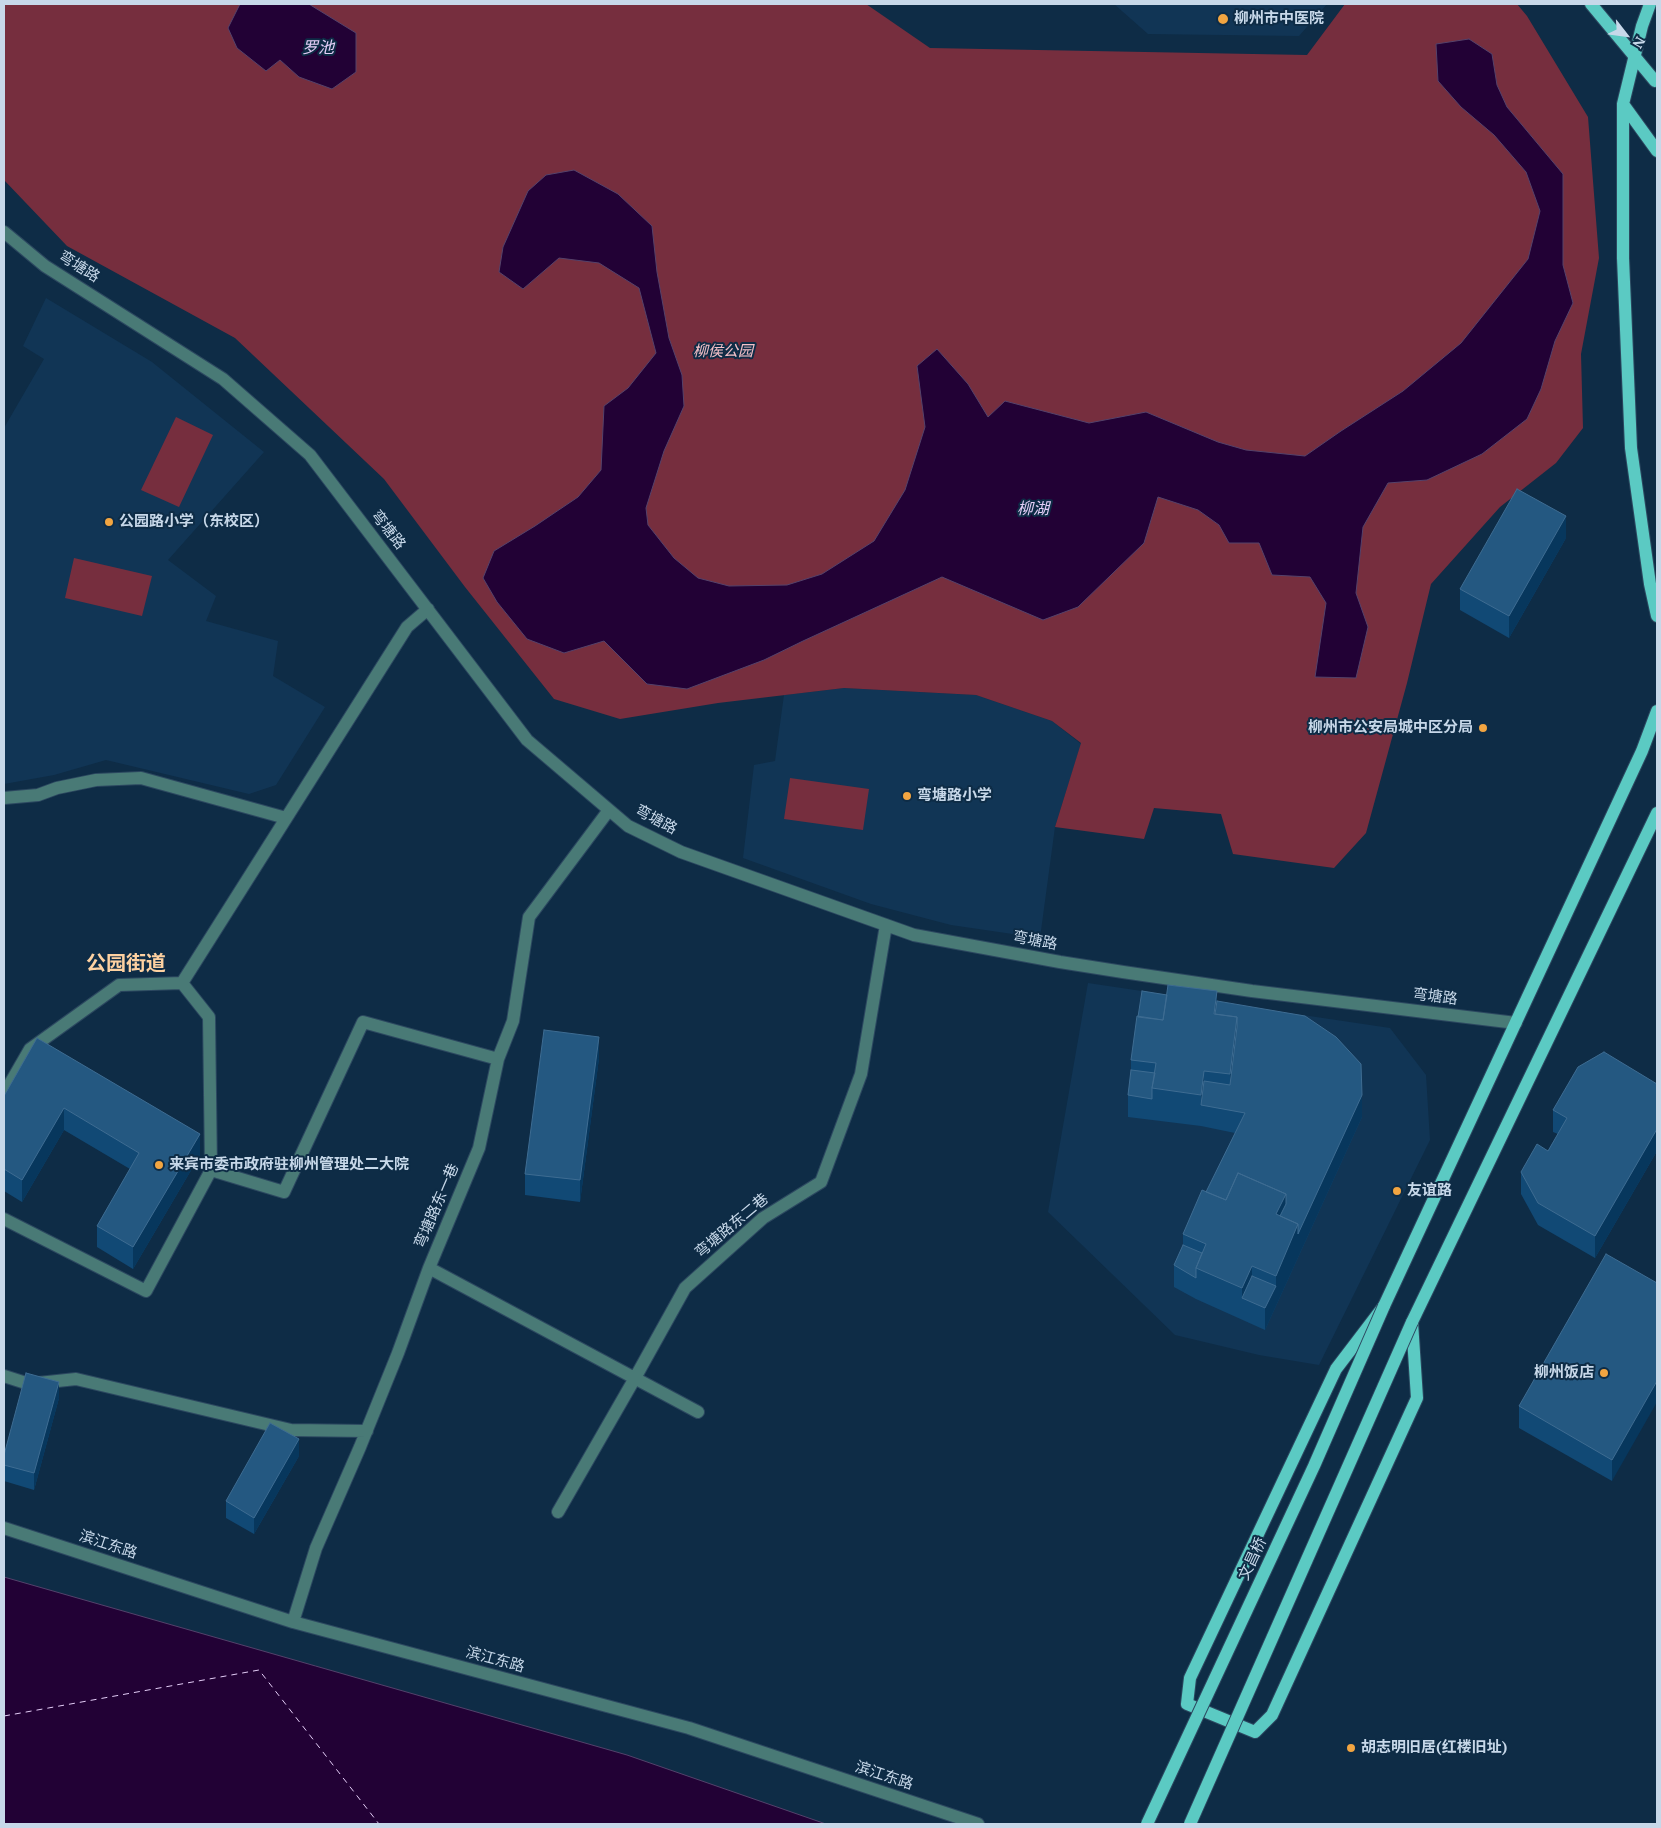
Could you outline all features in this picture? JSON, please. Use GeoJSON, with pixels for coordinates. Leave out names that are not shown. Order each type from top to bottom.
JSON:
{"type":"FeatureCollection","features":[{"type":"Feature","properties":{"kind":"main road"},"geometry":{"type":"LineString","coordinates":[[1591,4],[1657,81]]}},
{"type":"Feature","properties":{"kind":"main road"},"geometry":{"type":"LineString","coordinates":[[1650,4],[1634,56],[1623,104],[1623,258],[1631,448],[1650,584],[1657,616]]}},
{"type":"Feature","properties":{"kind":"main road"},"geometry":{"type":"LineString","coordinates":[[1623,104],[1657,151]]}},
{"type":"Feature","properties":{"kind":"main road"},"geometry":{"type":"LineString","coordinates":[[1412,1322],[1417,1398],[1272,1715],[1255,1732],[1186,1704],[1190,1678],[1336,1370],[1384,1306],[1642,752],[1657,711]]}},
{"type":"Feature","properties":{"kind":"main road"},"geometry":{"type":"LineString","coordinates":[[1190,1824],[1412,1322],[1657,813]]}},
{"type":"Feature","properties":{"kind":"main road","name":"文昌桥"},"geometry":{"type":"LineString","coordinates":[[1147,1824],[1314,1466],[1384,1306]]}},
{"type":"Feature","properties":{"kind":"street","name":"弯塘路"},"geometry":{"type":"LineString","coordinates":[[4,232],[45,266],[224,378],[310,455],[527,740],[628,826],[681,852],[914,935],[1060,962],[1252,991],[1516,1023]]}},
{"type":"Feature","properties":{"kind":"street"},"geometry":{"type":"LineString","coordinates":[[182,983],[407,627],[428,609]]}},
{"type":"Feature","properties":{"kind":"street"},"geometry":{"type":"LineString","coordinates":[[4,798],[38,795],[57,788],[96,780],[141,778],[286,818]]}},
{"type":"Feature","properties":{"kind":"street","name":"弯塘路东一巷"},"geometry":{"type":"LineString","coordinates":[[293,1622],[316,1548],[367,1431],[429,1268],[479,1148],[498,1060],[513,1021],[529,917],[609,810]]}},
{"type":"Feature","properties":{"kind":"street","name":"弯塘路东二巷"},"geometry":{"type":"LineString","coordinates":[[558,1512],[685,1288],[763,1218],[821,1182],[861,1074],[886,925]]}},
{"type":"Feature","properties":{"kind":"street"},"geometry":{"type":"LineString","coordinates":[[4,1094],[30,1049],[119,985],[182,983]]}},
{"type":"Feature","properties":{"kind":"street"},"geometry":{"type":"LineString","coordinates":[[4,1219],[146,1291],[211,1170],[209,1017],[182,983]]}},
{"type":"Feature","properties":{"kind":"street"},"geometry":{"type":"LineString","coordinates":[[211,1170],[284,1192],[362,1022],[498,1060]]}},
{"type":"Feature","properties":{"kind":"street"},"geometry":{"type":"LineString","coordinates":[[429,1268],[698,1412]]}},
{"type":"Feature","properties":{"kind":"street"},"geometry":{"type":"LineString","coordinates":[[4,1376],[28,1384],[76,1379],[291,1430],[367,1431]]}},
{"type":"Feature","properties":{"kind":"street","name":"滨江东路"},"geometry":{"type":"LineString","coordinates":[[4,1528],[293,1622],[689,1728],[978,1824]]}},
{"type":"Feature","properties":{"kind":"shaded area","name":"柳州市中医院"},"geometry":{"type":"Polygon","coordinates":[[[1114,4],[1327,4],[1299,36],[1148,34],[1114,4]]]}},
{"type":"Feature","properties":{"kind":"shaded area","name":"公园路小学（东校区）"},"geometry":{"type":"Polygon","coordinates":[[[46,298],[152,362],[264,452],[168,560],[216,596],[206,621],[278,641],[273,676],[325,707],[276,785],[249,794],[106,760],[54,775],[4,784],[4,428],[44,359],[23,346],[46,298]]]}},
{"type":"Feature","properties":{"kind":"shaded area","name":"弯塘路小学"},"geometry":{"type":"Polygon","coordinates":[[[844,688],[976,695],[1052,721],[1081,744],[1055,827],[1040,938],[951,925],[871,904],[743,858],[754,765],[775,761],[784,695],[844,688]]]}},
{"type":"Feature","properties":{"kind":"shaded area"},"geometry":{"type":"Polygon","coordinates":[[[1088,983],[1390,1028],[1426,1075],[1430,1140],[1319,1365],[1259,1355],[1175,1335],[1048,1212],[1088,983]]]}},
{"type":"Feature","properties":{"kind":"green space","name":"柳侯公园"},"geometry":{"type":"Polygon","coordinates":[[[4,4],[866,4],[930,48],[1307,55],[1345,4],[1517,4],[1527,16],[1588,117],[1599,258],[1581,354],[1583,428],[1556,463],[1500,507],[1431,584],[1407,683],[1366,833],[1334,868],[1233,854],[1221,814],[1154,808],[1144,839],[1055,827],[1081,743],[1052,721],[976,695],[844,688],[718,703],[620,719],[554,699],[465,587],[384,479],[235,338],[67,246],[4,180],[4,4]]]}},
{"type":"Feature","properties":{"kind":"green space"},"geometry":{"type":"Polygon","coordinates":[[[176,417],[213,435],[179,507],[141,490],[176,417]]]}},
{"type":"Feature","properties":{"kind":"green space"},"geometry":{"type":"Polygon","coordinates":[[[74,558],[152,576],[142,616],[65,598],[74,558]]]}},
{"type":"Feature","properties":{"kind":"green space"},"geometry":{"type":"Polygon","coordinates":[[[790,778],[869,789],[863,830],[784,819],[790,778]]]}},
{"type":"Feature","properties":{"kind":"water","name":"罗池"},"geometry":{"type":"Polygon","coordinates":[[[240,4],[309,4],[356,33],[356,72],[332,89],[299,77],[280,60],[266,71],[237,48],[228,28],[240,4]]]}},
{"type":"Feature","properties":{"kind":"water","name":"柳湖"},"geometry":{"type":"Polygon","coordinates":[[[1469,39],[1492,54],[1497,85],[1507,107],[1563,174],[1563,265],[1573,303],[1555,341],[1541,389],[1527,419],[1482,454],[1427,480],[1388,483],[1363,527],[1356,593],[1368,627],[1356,678],[1315,677],[1326,603],[1310,577],[1272,575],[1259,543],[1229,543],[1219,525],[1198,510],[1158,497],[1144,543],[1078,607],[1043,620],[942,577],[764,660],[687,689],[647,684],[604,641],[564,653],[527,639],[497,602],[483,578],[494,551],[578,497],[601,470],[604,406],[628,388],[656,353],[639,288],[599,263],[559,258],[523,289],[499,272],[503,247],[528,191],[546,175],[574,170],[618,194],[652,226],[657,272],[669,338],[682,375],[684,406],[664,451],[646,508],[648,525],[674,558],[698,578],[729,586],[787,585],[822,574],[874,541],[905,490],[925,427],[917,366],[937,349],[968,384],[988,417],[1005,401],[1089,423],[1146,412],[1218,442],[1246,450],[1305,456],[1403,391],[1461,343],[1528,259],[1540,211],[1526,172],[1494,135],[1461,107],[1438,81],[1436,44],[1469,39]]]}},
{"type":"Feature","properties":{"kind":"water"},"geometry":{"type":"Polygon","coordinates":[[[4,1577],[627,1755],[826,1824],[4,1824],[4,1577]]]}},
{"type":"Feature","properties":{"kind":"building"},"geometry":{"type":"Polygon","coordinates":[[[1517,489],[1566,516],[1509,616],[1460,589],[1517,489]]]}},
{"type":"Feature","properties":{"kind":"building"},"geometry":{"type":"Polygon","coordinates":[[[1168,985],[1217,991],[1214,1014],[1237,1017],[1230,1074],[1204,1071],[1201,1095],[1152,1088],[1156,1063],[1131,1060],[1137,1016],[1163,1020],[1168,985]]]}},
{"type":"Feature","properties":{"kind":"building"},"geometry":{"type":"Polygon","coordinates":[[[1142,991],[1167,995],[1163,1020],[1138,1017],[1142,991]]]}},
{"type":"Feature","properties":{"kind":"building"},"geometry":{"type":"Polygon","coordinates":[[[1217,1001],[1305,1016],[1336,1037],[1361,1064],[1362,1095],[1298,1234],[1298,1224],[1280,1216],[1286,1204],[1286,1194],[1238,1173],[1226,1200],[1206,1192],[1245,1113],[1201,1105],[1204,1081],[1230,1085],[1237,1017],[1215,1014],[1217,1001]]]}},
{"type":"Feature","properties":{"kind":"building"},"geometry":{"type":"Polygon","coordinates":[[[544,1030],[599,1037],[580,1180],[525,1174],[544,1030]]]}},
{"type":"Feature","properties":{"kind":"building","name":"来宾市委市政府驻柳州管理处二大院"},"geometry":{"type":"Polygon","coordinates":[[[37,1038],[200,1134],[133,1247],[97,1226],[139,1153],[64,1108],[22,1180],[4,1169],[4,1096],[37,1038]]]}},
{"type":"Feature","properties":{"kind":"building"},"geometry":{"type":"Polygon","coordinates":[[[1604,1052],[1657,1084],[1657,1129],[1595,1236],[1538,1203],[1521,1172],[1537,1144],[1548,1151],[1567,1118],[1553,1110],[1578,1067],[1604,1052]]]}},
{"type":"Feature","properties":{"kind":"building"},"geometry":{"type":"Polygon","coordinates":[[[1131,1070],[1155,1073],[1152,1099],[1128,1095],[1131,1070]]]}},
{"type":"Feature","properties":{"kind":"building"},"geometry":{"type":"Polygon","coordinates":[[[1238,1173],[1286,1194],[1276,1214],[1298,1224],[1276,1276],[1252,1266],[1242,1288],[1196,1268],[1206,1244],[1183,1234],[1202,1190],[1226,1200],[1238,1173]]]}},
{"type":"Feature","properties":{"kind":"building"},"geometry":{"type":"Polygon","coordinates":[[[1183,1245],[1202,1253],[1196,1268],[1196,1278],[1174,1265],[1183,1245]]]}},
{"type":"Feature","properties":{"kind":"building","name":"柳州饭店"},"geometry":{"type":"Polygon","coordinates":[[[1606,1254],[1657,1283],[1657,1381],[1612,1460],[1519,1406],[1606,1254]]]}},
{"type":"Feature","properties":{"kind":"building"},"geometry":{"type":"Polygon","coordinates":[[[1252,1276],[1276,1286],[1265,1308],[1242,1298],[1252,1276]]]}},
{"type":"Feature","properties":{"kind":"building"},"geometry":{"type":"Polygon","coordinates":[[[26,1373],[59,1382],[34,1473],[4,1465],[4,1455],[26,1373]]]}},
{"type":"Feature","properties":{"kind":"building"},"geometry":{"type":"Polygon","coordinates":[[[270,1423],[299,1439],[254,1518],[226,1501],[270,1423]]]}},
{"type":"Feature","properties":{"kind":"ferry route"},"geometry":{"type":"LineString","coordinates":[[4,1716],[259,1670],[379,1824]]}},
{"type":"Feature","properties":{"kind":"place","name":"柳州市中医院"},"geometry":{"type":"Point","coordinates":[1223,19]}},
{"type":"Feature","properties":{"kind":"place","name":"公园路小学（东校区）"},"geometry":{"type":"Point","coordinates":[109,522]}},
{"type":"Feature","properties":{"kind":"place","name":"柳州市公安局城中区分局"},"geometry":{"type":"Point","coordinates":[1483,728]}},
{"type":"Feature","properties":{"kind":"place","name":"弯塘路小学"},"geometry":{"type":"Point","coordinates":[907,796]}},
{"type":"Feature","properties":{"kind":"place","name":"来宾市委市政府驻柳州管理处二大院"},"geometry":{"type":"Point","coordinates":[159,1165]}},
{"type":"Feature","properties":{"kind":"place","name":"友谊路"},"geometry":{"type":"Point","coordinates":[1397,1191]}},
{"type":"Feature","properties":{"kind":"place","name":"柳州饭店"},"geometry":{"type":"Point","coordinates":[1604,1373]}},
{"type":"Feature","properties":{"kind":"place","name":"胡志明旧居(红楼旧址)"},"geometry":{"type":"Point","coordinates":[1351,1748]}},
{"type":"Feature","properties":{"kind":"district","name":"公园街道"},"geometry":{"type":"Point","coordinates":[126,964]}}]}
